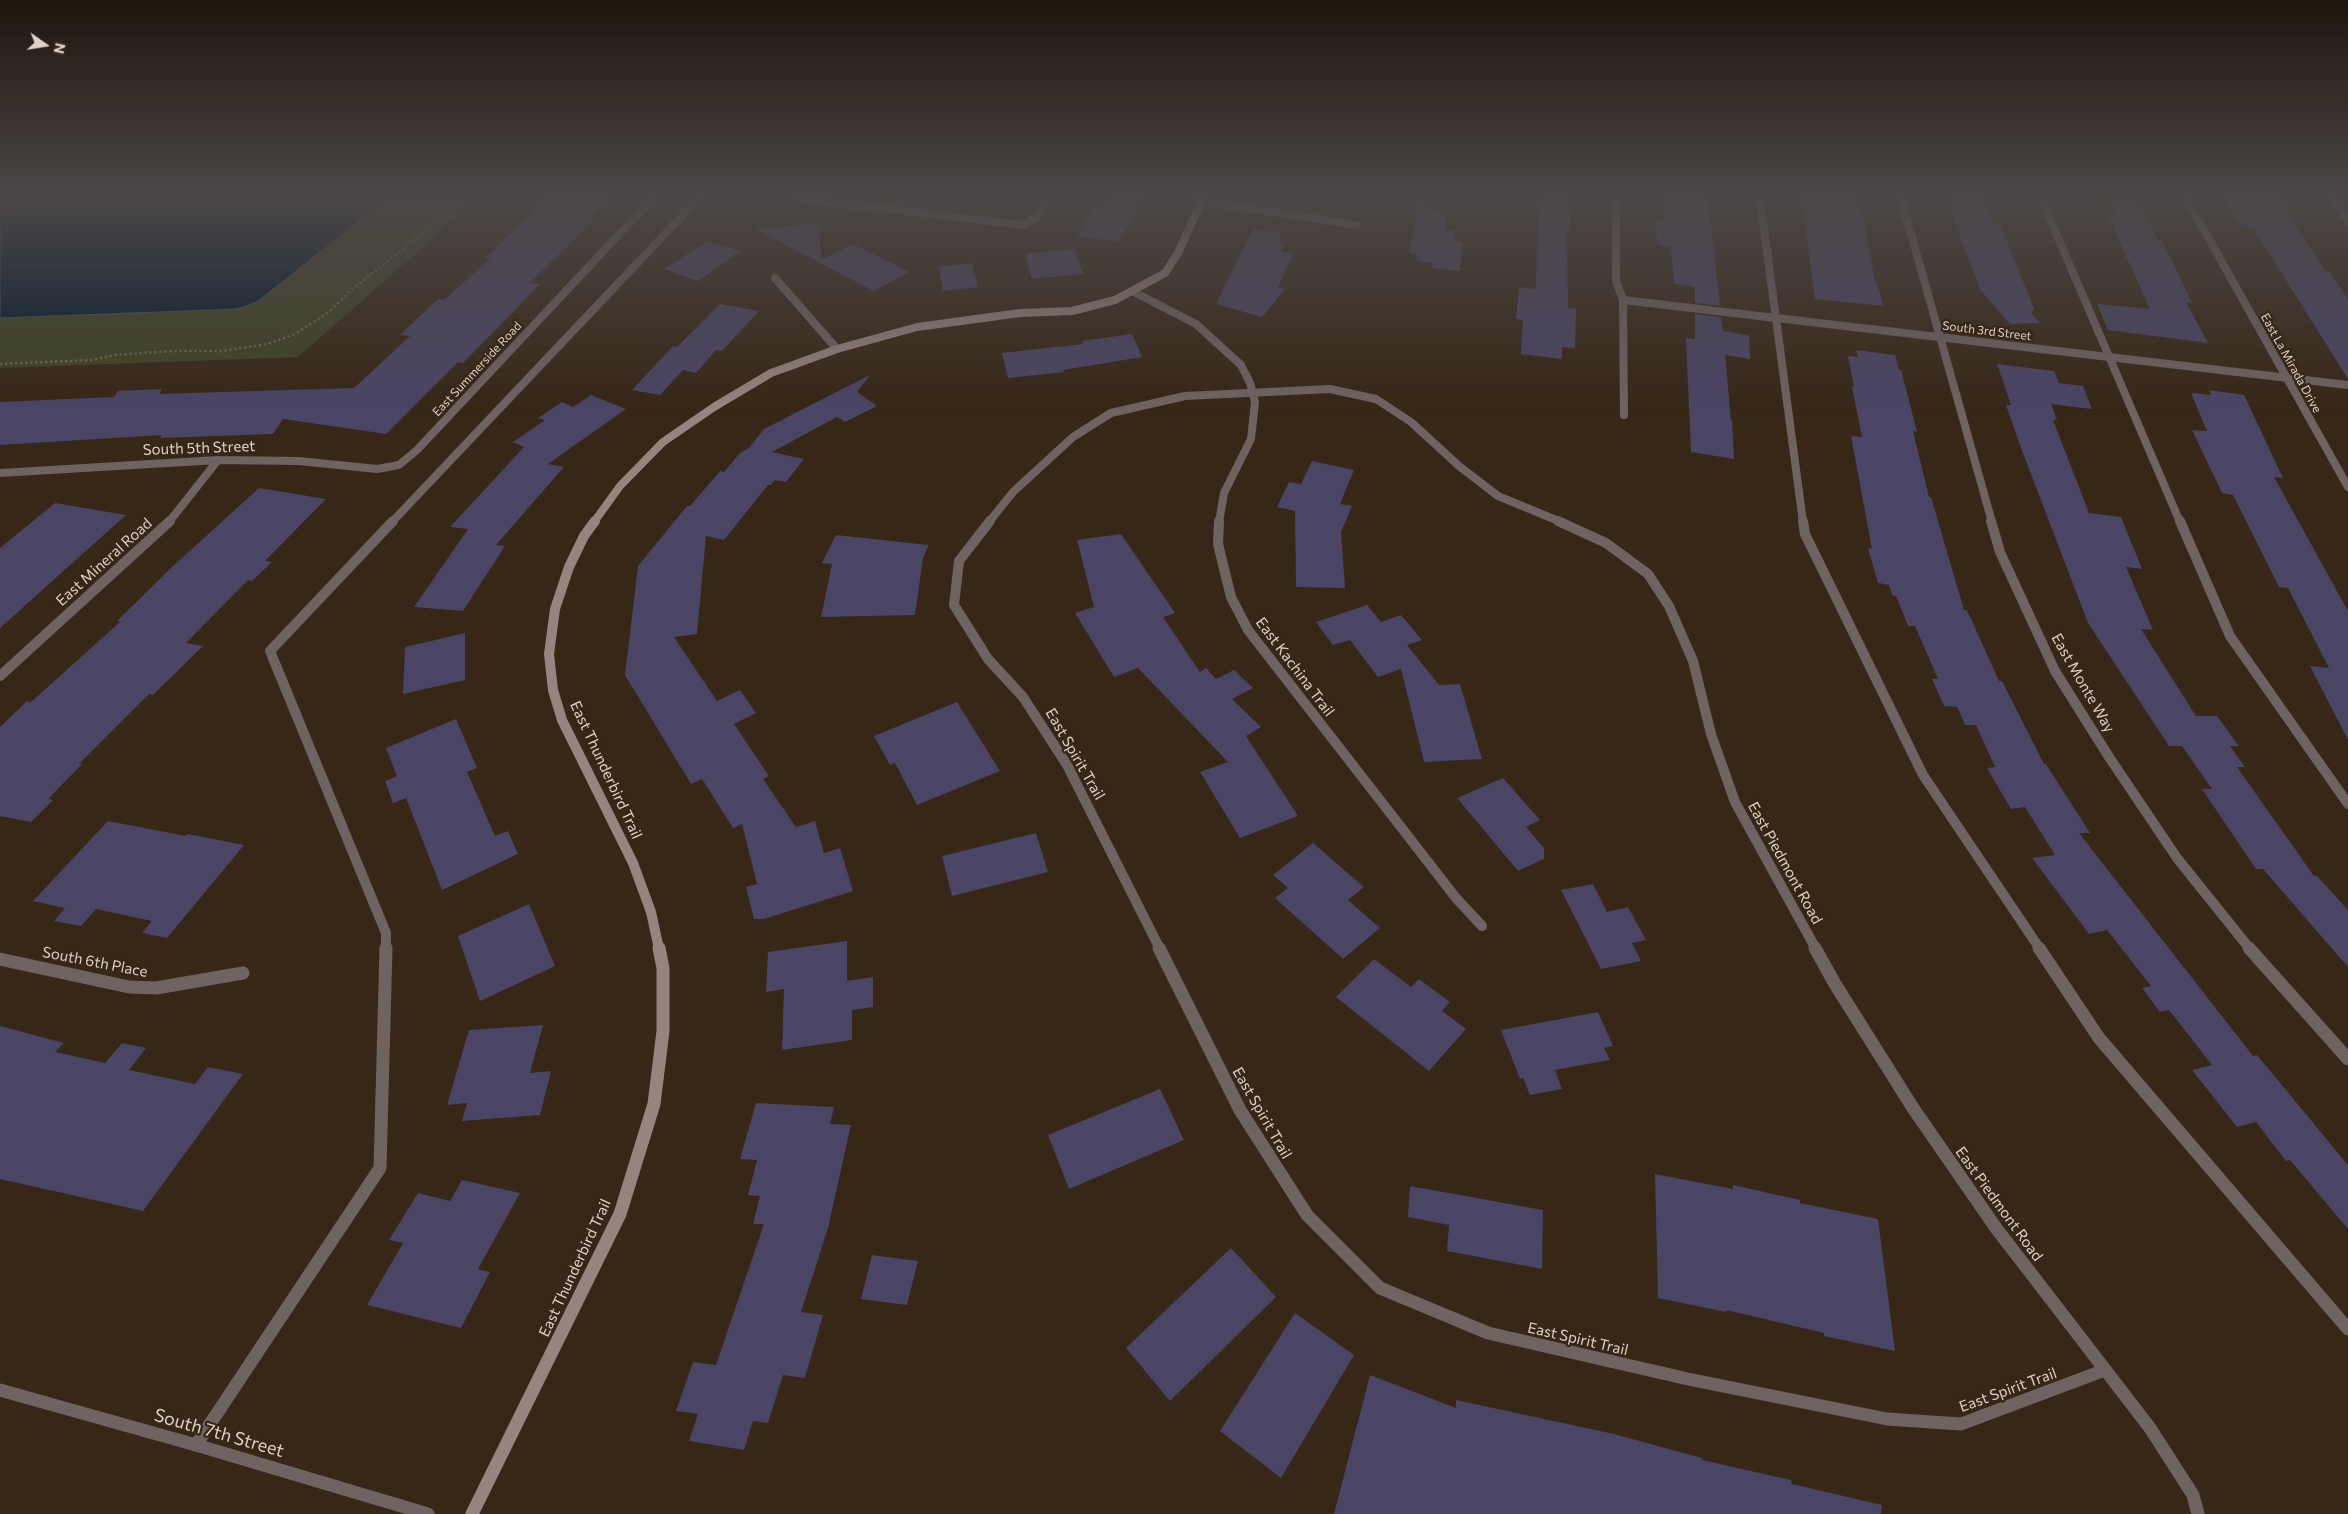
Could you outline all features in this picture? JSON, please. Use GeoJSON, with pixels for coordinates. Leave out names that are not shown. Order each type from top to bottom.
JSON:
{"type":"FeatureCollection","features":[{"type":"Feature","properties":{"kind":"street","name":"East Summerside Road"},"geometry":{"type":"LineString","coordinates":[[399,465],[417,450],[587,269]]}},
{"type":"Feature","properties":{"kind":"street"},"geometry":{"type":"LineString","coordinates":[[196,1445],[380,1168],[386,933],[270,652],[632,269]]}},
{"type":"Feature","properties":{"kind":"street","name":"East Thunderbird Trail"},"geometry":{"type":"LineString","coordinates":[[472,1514],[620,1214],[654,1104],[663,1031],[664,968],[652,912],[633,863],[562,720],[553,690],[549,654],[555,609],[568,567],[584,536],[620,486],[663,442],[714,407],[771,374],[837,349],[917,327],[1020,313],[1072,310],[1115,300],[1134,292],[1165,273],[1168,269]]}},
{"type":"Feature","properties":{"kind":"street"},"geometry":{"type":"LineString","coordinates":[[1616,269],[1616,281],[1623,300],[1624,415]]}},
{"type":"Feature","properties":{"kind":"street"},"geometry":{"type":"LineString","coordinates":[[1769,269],[1805,534],[1923,775],[2099,1038],[2348,1329]]}},
{"type":"Feature","properties":{"kind":"street","name":"East Monte Way"},"geometry":{"type":"LineString","coordinates":[[1921,269],[2000,552],[2055,671],[2109,757],[2177,858],[2265,968],[2348,1059]]}},
{"type":"Feature","properties":{"kind":"street"},"geometry":{"type":"LineString","coordinates":[[2071,269],[2230,636],[2348,804]]}},
{"type":"Feature","properties":{"kind":"street","name":"East La Mirada Drive"},"geometry":{"type":"LineString","coordinates":[[2226,269],[2348,486]]}},
{"type":"Feature","properties":{"kind":"street"},"geometry":{"type":"LineString","coordinates":[[775,278],[837,349]]}},
{"type":"Feature","properties":{"kind":"street","name":"East Kachina Trail"},"geometry":{"type":"LineString","coordinates":[[1134,292],[1196,324],[1229,352],[1241,365],[1253,394],[1255,402],[1251,439],[1224,493],[1219,517],[1218,544],[1231,597],[1248,630],[1279,673],[1456,898],[1482,926]]}},
{"type":"Feature","properties":{"kind":"street","name":"South 3rd Street"},"geometry":{"type":"LineString","coordinates":[[1623,300],[2348,385]]}},
{"type":"Feature","properties":{"kind":"street","name":"East Piedmont Road"},"geometry":{"type":"LineString","coordinates":[[1253,394],[1330,389],[1376,399],[1411,422],[1459,466],[1498,496],[1554,519],[1606,544],[1648,574],[1669,606],[1693,661],[1711,734],[1735,802],[1835,984],[1913,1108],[1996,1228],[2150,1428],[2193,1495],[2198,1514]]}},
{"type":"Feature","properties":{"kind":"street","name":"East Spirit Trail"},"geometry":{"type":"LineString","coordinates":[[1253,394],[1185,396],[1111,413],[1073,437],[1012,492],[959,561],[954,605],[988,659],[1023,697],[1066,765],[1240,1110],[1307,1215],[1380,1288],[1488,1333],[1688,1379],[1887,1419],[1961,1424],[2105,1370]]}},
{"type":"Feature","properties":{"kind":"street","name":"South 5th Street"},"geometry":{"type":"LineString","coordinates":[[0,473],[218,460],[299,461],[377,469],[399,465]]}},
{"type":"Feature","properties":{"kind":"street","name":"East Mineral Road"},"geometry":{"type":"LineString","coordinates":[[0,676],[172,519],[218,460]]}},
{"type":"Feature","properties":{"kind":"street","name":"South 6th Place"},"geometry":{"type":"LineString","coordinates":[[0,959],[129,987],[156,988],[243,973]]}},
{"type":"Feature","properties":{"kind":"street","name":"South 7th Street"},"geometry":{"type":"LineString","coordinates":[[0,1390],[196,1445],[428,1514]]}},
{"type":"Feature","properties":{"kind":"path"},"geometry":{"type":"LineString","coordinates":[[0,364],[91,360],[115,355],[222,350],[266,344],[295,334],[329,312],[379,269]]}},
{"type":"Feature","properties":{"kind":"green space"},"geometry":{"type":"Polygon","coordinates":[[[0,269],[399,269],[298,357],[0,368],[0,269]]]}},
{"type":"Feature","properties":{"kind":"water"},"geometry":{"type":"Polygon","coordinates":[[[0,269],[299,269],[257,302],[237,309],[0,318],[0,269]]]}},
{"type":"Feature","properties":{"kind":"building"},"geometry":{"type":"Polygon","coordinates":[[[479,269],[545,269],[530,283],[540,284],[463,363],[458,362],[386,434],[283,419],[273,434],[160,438],[162,435],[0,445],[0,402],[114,397],[118,391],[162,389],[159,394],[354,388],[410,336],[400,335],[438,299],[444,300],[479,269]]]}},
{"type":"Feature","properties":{"kind":"building"},"geometry":{"type":"Polygon","coordinates":[[[665,269],[716,269],[698,281],[665,269]]]}},
{"type":"Feature","properties":{"kind":"building"},"geometry":{"type":"Polygon","coordinates":[[[831,269],[902,269],[909,272],[874,291],[831,269]]]}},
{"type":"Feature","properties":{"kind":"building"},"geometry":{"type":"Polygon","coordinates":[[[939,269],[973,269],[978,287],[943,291],[939,269]]]}},
{"type":"Feature","properties":{"kind":"building"},"geometry":{"type":"Polygon","coordinates":[[[1029,269],[1081,269],[1083,274],[1032,279],[1029,269]]]}},
{"type":"Feature","properties":{"kind":"building"},"geometry":{"type":"Polygon","coordinates":[[[1233,269],[1286,269],[1278,287],[1285,289],[1262,317],[1216,304],[1233,269]]]}},
{"type":"Feature","properties":{"kind":"building"},"geometry":{"type":"Polygon","coordinates":[[[1438,269],[1460,269],[1460,271],[1438,269]]]}},
{"type":"Feature","properties":{"kind":"building"},"geometry":{"type":"Polygon","coordinates":[[[1536,269],[1567,269],[1568,308],[1576,309],[1575,348],[1562,347],[1562,359],[1521,354],[1523,320],[1516,319],[1519,287],[1536,289],[1536,269]]]}},
{"type":"Feature","properties":{"kind":"building"},"geometry":{"type":"Polygon","coordinates":[[[1673,269],[1716,269],[1720,306],[1695,303],[1695,287],[1674,284],[1673,269]]]}},
{"type":"Feature","properties":{"kind":"building"},"geometry":{"type":"Polygon","coordinates":[[[1811,269],[1873,269],[1883,306],[1815,299],[1811,269]]]}},
{"type":"Feature","properties":{"kind":"building"},"geometry":{"type":"Polygon","coordinates":[[[1972,269],[2018,269],[2035,311],[2030,311],[2040,323],[2010,324],[1980,289],[1972,269]]]}},
{"type":"Feature","properties":{"kind":"building"},"geometry":{"type":"Polygon","coordinates":[[[2132,269],[2176,269],[2192,303],[2186,302],[2208,343],[2108,330],[2097,304],[2150,309],[2132,269]]]}},
{"type":"Feature","properties":{"kind":"building"},"geometry":{"type":"Polygon","coordinates":[[[2279,269],[2324,269],[2330,272],[2348,299],[2348,379],[2279,269]]]}},
{"type":"Feature","properties":{"kind":"building"},"geometry":{"type":"Polygon","coordinates":[[[720,304],[759,311],[722,351],[716,350],[696,373],[683,370],[660,395],[632,390],[673,346],[677,347],[720,304]]]}},
{"type":"Feature","properties":{"kind":"building"},"geometry":{"type":"Polygon","coordinates":[[[1695,314],[1721,317],[1723,331],[1749,335],[1750,359],[1725,355],[1734,459],[1691,452],[1686,338],[1695,339],[1695,314]]]}},
{"type":"Feature","properties":{"kind":"building"},"geometry":{"type":"Polygon","coordinates":[[[1132,334],[1142,357],[1063,370],[1064,372],[1008,378],[1002,353],[1083,344],[1082,341],[1132,334]]]}},
{"type":"Feature","properties":{"kind":"building"},"geometry":{"type":"Polygon","coordinates":[[[1856,350],[1895,355],[1899,370],[1901,370],[1917,432],[1913,431],[1929,497],[1931,497],[1964,610],[1967,610],[1999,681],[2002,681],[2044,764],[2046,764],[2090,833],[2079,833],[2253,1056],[2257,1055],[2348,1165],[2348,1229],[2290,1160],[2286,1161],[2256,1122],[2237,1127],[2192,1070],[2212,1065],[2169,1010],[2160,1012],[2142,988],[2151,986],[2107,930],[2089,934],[2032,858],[2055,855],[2025,807],[2011,809],[1987,768],[1995,767],[1976,725],[1965,725],[1957,707],[1944,706],[1932,679],[1938,679],[1915,626],[1908,626],[1896,596],[1892,595],[1889,585],[1878,583],[1868,548],[1872,549],[1851,436],[1862,437],[1848,356],[1858,357],[1856,350]]]}},
{"type":"Feature","properties":{"kind":"building"},"geometry":{"type":"Polygon","coordinates":[[[1997,364],[2054,371],[2059,383],[2083,386],[2092,409],[2051,404],[2057,420],[2053,420],[2089,513],[2121,517],[2142,569],[2126,567],[2153,630],[2141,629],[2196,716],[2217,716],[2239,746],[2230,746],[2245,767],[2237,767],[2314,876],[2317,876],[2348,910],[2348,967],[2263,869],[2256,869],[2202,789],[2212,789],[2182,746],[2169,746],[2088,623],[2021,448],[2006,405],[2011,405],[1997,364]]]}},
{"type":"Feature","properties":{"kind":"building"},"geometry":{"type":"Polygon","coordinates":[[[870,375],[857,392],[877,406],[845,422],[837,417],[772,452],[804,459],[786,482],[775,480],[771,485],[768,485],[724,540],[706,536],[697,634],[674,637],[717,701],[740,690],[756,713],[734,724],[769,776],[763,779],[796,827],[815,821],[824,853],[840,848],[853,891],[764,919],[754,919],[746,887],[757,884],[742,824],[733,828],[702,779],[691,784],[625,675],[638,566],[687,506],[690,506],[720,471],[724,472],[740,453],[749,448],[764,429],[870,375]]]}},
{"type":"Feature","properties":{"kind":"building"},"geometry":{"type":"Polygon","coordinates":[[[2209,390],[2244,395],[2283,478],[2274,477],[2348,611],[2348,740],[2310,666],[2329,668],[2288,588],[2279,587],[2233,495],[2222,493],[2192,430],[2207,431],[2191,393],[2211,395],[2209,390]]]}},
{"type":"Feature","properties":{"kind":"building"},"geometry":{"type":"Polygon","coordinates":[[[591,395],[626,409],[548,464],[564,467],[496,545],[505,546],[463,611],[414,607],[468,529],[450,527],[524,447],[513,442],[545,420],[538,418],[562,402],[573,407],[591,395]]]}},
{"type":"Feature","properties":{"kind":"building"},"geometry":{"type":"Polygon","coordinates":[[[1312,461],[1354,470],[1340,504],[1352,506],[1341,532],[1345,588],[1296,587],[1295,511],[1277,507],[1289,482],[1301,484],[1312,461]]]}},
{"type":"Feature","properties":{"kind":"building"},"geometry":{"type":"Polygon","coordinates":[[[259,488],[326,499],[265,561],[272,562],[252,581],[248,580],[186,643],[203,646],[153,695],[149,694],[79,764],[82,764],[48,799],[53,800],[31,822],[0,816],[0,727],[27,701],[31,702],[120,622],[117,621],[173,566],[259,488]]]}},
{"type":"Feature","properties":{"kind":"building"},"geometry":{"type":"Polygon","coordinates":[[[55,503],[126,515],[0,628],[0,548],[55,503]]]}},
{"type":"Feature","properties":{"kind":"building"},"geometry":{"type":"Polygon","coordinates":[[[1121,534],[1175,613],[1163,617],[1200,672],[1206,668],[1216,679],[1234,670],[1253,688],[1232,699],[1261,727],[1246,736],[1298,816],[1240,838],[1200,772],[1228,762],[1138,668],[1114,677],[1075,613],[1094,607],[1077,540],[1121,534]]]}},
{"type":"Feature","properties":{"kind":"building"},"geometry":{"type":"Polygon","coordinates":[[[836,535],[929,545],[923,558],[915,615],[821,617],[832,564],[822,563],[836,535]]]}},
{"type":"Feature","properties":{"kind":"building"},"geometry":{"type":"Polygon","coordinates":[[[1367,605],[1381,622],[1401,615],[1422,640],[1407,645],[1439,685],[1460,684],[1482,759],[1424,762],[1401,669],[1378,677],[1350,640],[1333,645],[1316,622],[1367,605]]]}},
{"type":"Feature","properties":{"kind":"building"},"geometry":{"type":"Polygon","coordinates":[[[465,633],[465,680],[403,694],[405,647],[465,633]]]}},
{"type":"Feature","properties":{"kind":"building"},"geometry":{"type":"Polygon","coordinates":[[[957,702],[1000,771],[917,805],[895,763],[890,765],[874,736],[957,702]]]}},
{"type":"Feature","properties":{"kind":"building"},"geometry":{"type":"Polygon","coordinates":[[[456,719],[477,768],[467,772],[495,836],[508,831],[518,854],[442,890],[406,798],[393,803],[385,781],[397,776],[386,748],[456,719]]]}},
{"type":"Feature","properties":{"kind":"building"},"geometry":{"type":"Polygon","coordinates":[[[1503,778],[1540,820],[1526,827],[1544,848],[1544,859],[1518,871],[1457,798],[1503,778]]]}},
{"type":"Feature","properties":{"kind":"building"},"geometry":{"type":"Polygon","coordinates":[[[108,821],[244,845],[167,938],[142,933],[152,921],[96,909],[81,926],[54,921],[65,908],[33,901],[108,821]]]}},
{"type":"Feature","properties":{"kind":"building"},"geometry":{"type":"Polygon","coordinates":[[[1036,833],[1048,872],[952,896],[942,856],[1036,833]]]}},
{"type":"Feature","properties":{"kind":"building"},"geometry":{"type":"Polygon","coordinates":[[[1313,843],[1364,887],[1348,900],[1380,928],[1343,959],[1275,898],[1288,888],[1273,875],[1313,843]]]}},
{"type":"Feature","properties":{"kind":"building"},"geometry":{"type":"Polygon","coordinates":[[[1593,884],[1607,912],[1628,907],[1646,940],[1632,943],[1641,961],[1601,969],[1561,890],[1593,884]]]}},
{"type":"Feature","properties":{"kind":"building"},"geometry":{"type":"Polygon","coordinates":[[[529,904],[555,966],[480,1001],[458,936],[529,904]]]}},
{"type":"Feature","properties":{"kind":"building"},"geometry":{"type":"Polygon","coordinates":[[[847,941],[847,981],[873,977],[873,1007],[852,1010],[852,1040],[782,1050],[784,989],[766,992],[768,952],[847,941]]]}},
{"type":"Feature","properties":{"kind":"building"},"geometry":{"type":"Polygon","coordinates":[[[1374,959],[1411,987],[1419,979],[1450,1002],[1442,1011],[1466,1029],[1429,1071],[1336,997],[1374,959]]]}},
{"type":"Feature","properties":{"kind":"building"},"geometry":{"type":"Polygon","coordinates":[[[1598,1012],[1613,1046],[1604,1048],[1610,1060],[1555,1070],[1562,1089],[1530,1095],[1523,1078],[1520,1079],[1501,1030],[1598,1012]]]}},
{"type":"Feature","properties":{"kind":"building"},"geometry":{"type":"Polygon","coordinates":[[[543,1025],[530,1073],[551,1071],[540,1115],[462,1121],[467,1103],[447,1105],[469,1030],[543,1025]]]}},
{"type":"Feature","properties":{"kind":"building"},"geometry":{"type":"Polygon","coordinates":[[[0,1026],[64,1043],[55,1052],[105,1063],[122,1043],[146,1048],[129,1070],[195,1084],[208,1067],[243,1074],[143,1211],[0,1179],[0,1026]]]}},
{"type":"Feature","properties":{"kind":"building"},"geometry":{"type":"Polygon","coordinates":[[[1160,1089],[1184,1140],[1069,1189],[1048,1135],[1160,1089]]]}},
{"type":"Feature","properties":{"kind":"building"},"geometry":{"type":"Polygon","coordinates":[[[756,1103],[834,1107],[830,1124],[851,1125],[828,1228],[801,1312],[823,1315],[805,1378],[783,1375],[768,1423],[753,1421],[744,1450],[689,1441],[698,1414],[676,1411],[693,1362],[716,1365],[764,1224],[753,1224],[760,1196],[748,1195],[757,1160],[740,1159],[756,1103]]]}},
{"type":"Feature","properties":{"kind":"building"},"geometry":{"type":"Polygon","coordinates":[[[1655,1174],[1733,1189],[1733,1185],[1800,1200],[1800,1203],[1878,1219],[1895,1351],[1824,1336],[1824,1333],[1726,1310],[1726,1312],[1658,1298],[1655,1174]]]}},
{"type":"Feature","properties":{"kind":"building"},"geometry":{"type":"Polygon","coordinates":[[[462,1180],[520,1193],[478,1269],[490,1272],[461,1328],[367,1305],[403,1243],[389,1240],[418,1193],[450,1201],[462,1180]]]}},
{"type":"Feature","properties":{"kind":"building"},"geometry":{"type":"Polygon","coordinates":[[[1410,1186],[1543,1210],[1542,1269],[1447,1251],[1449,1225],[1408,1217],[1410,1186]]]}},
{"type":"Feature","properties":{"kind":"building"},"geometry":{"type":"Polygon","coordinates":[[[1231,1248],[1276,1297],[1170,1401],[1126,1348],[1231,1248]]]}},
{"type":"Feature","properties":{"kind":"building"},"geometry":{"type":"Polygon","coordinates":[[[872,1255],[918,1261],[907,1305],[861,1299],[872,1255]]]}},
{"type":"Feature","properties":{"kind":"building"},"geometry":{"type":"Polygon","coordinates":[[[1295,1313],[1354,1355],[1281,1478],[1220,1431],[1295,1313]]]}},
{"type":"Feature","properties":{"kind":"building"},"geometry":{"type":"Polygon","coordinates":[[[1370,1375],[1456,1408],[1456,1400],[1614,1434],[1702,1458],[1702,1460],[1791,1480],[1792,1484],[1882,1505],[1881,1514],[1334,1514],[1370,1375]]]}}]}
